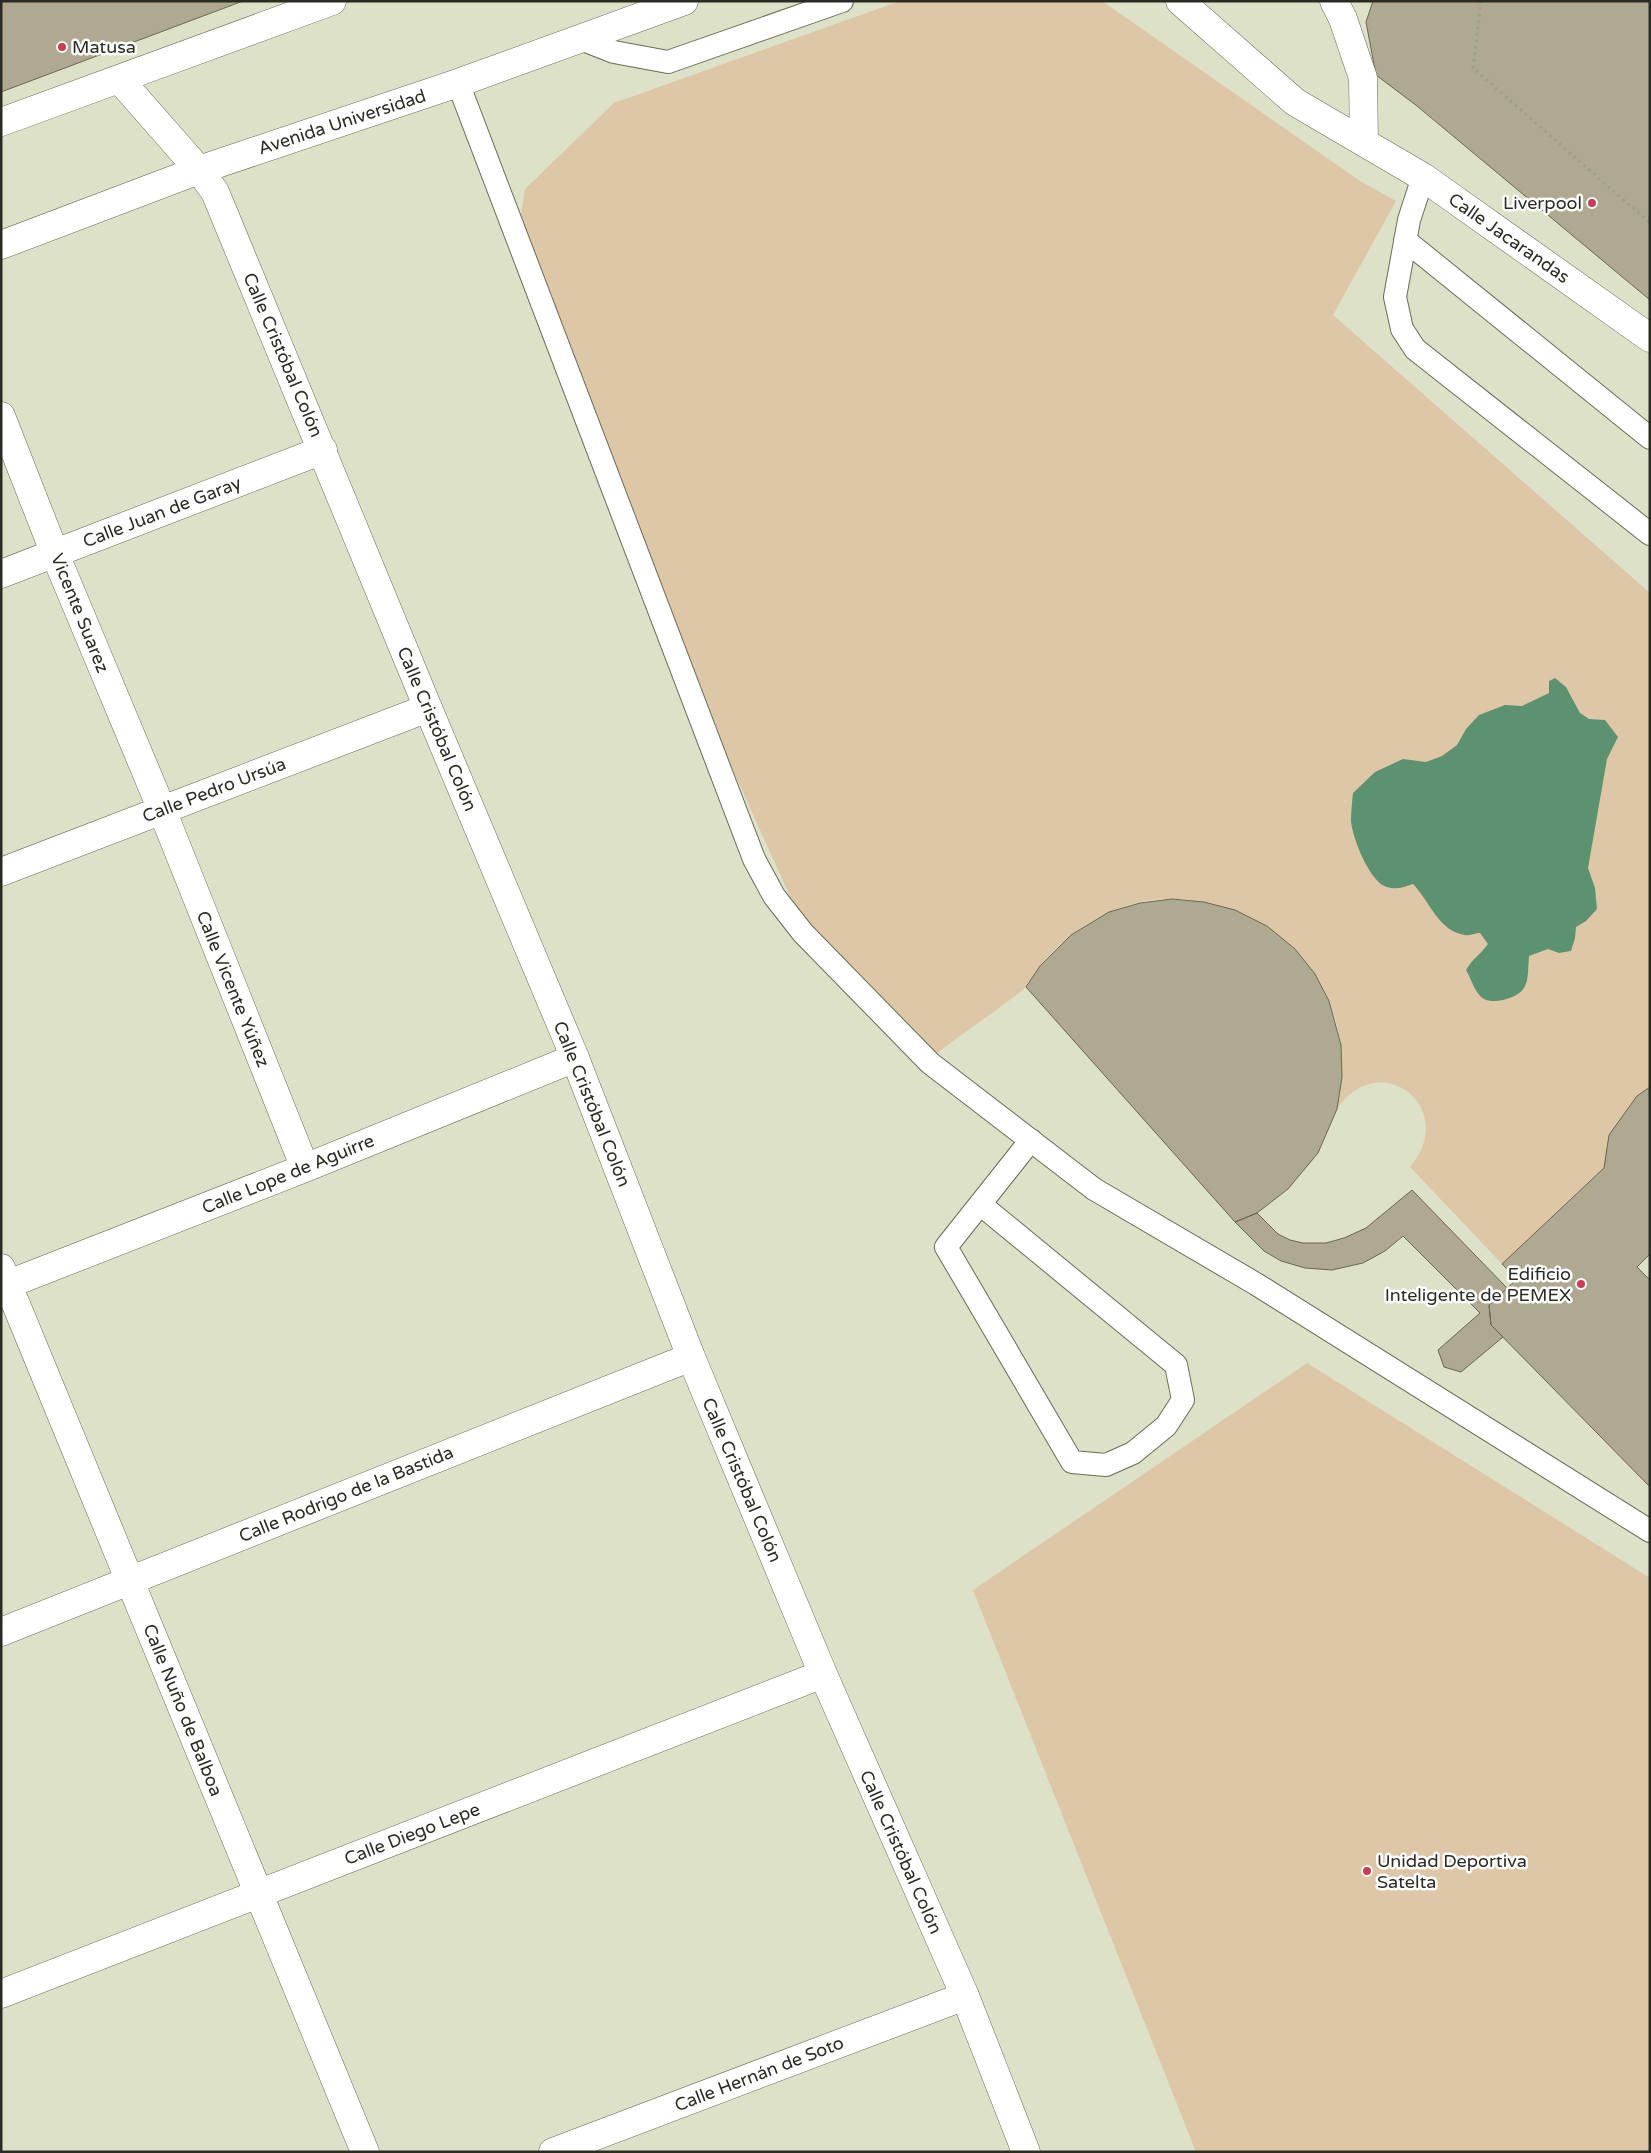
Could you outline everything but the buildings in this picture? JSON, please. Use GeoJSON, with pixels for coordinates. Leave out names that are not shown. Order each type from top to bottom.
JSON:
{"type":"FeatureCollection","features":[{"type":"Feature","properties":{"kind":"street"},"geometry":{"type":"LineString","coordinates":[[1,122],[332,1]]}},
{"type":"Feature","properties":{"kind":"street","name":"Avenida Universidad"},"geometry":{"type":"LineString","coordinates":[[1,246],[199,170],[458,83],[684,1]]}},
{"type":"Feature","properties":{"kind":"street","name":"Calle Jacarandas"},"geometry":{"type":"LineString","coordinates":[[1180,1],[1295,102],[1423,176],[1650,338]]}},
{"type":"Feature","properties":{"kind":"street"},"geometry":{"type":"LineString","coordinates":[[1334,1],[1344,19],[1363,78],[1364,142]]}},
{"type":"Feature","properties":{"kind":"street","name":"Calle Cristóbal Colón"},"geometry":{"type":"LineString","coordinates":[[119,79],[199,170],[215,192],[575,1058],[691,1357],[823,1674],[965,1996],[1026,2152]]}},
{"type":"Feature","properties":{"kind":"street","name":"Vicente Suarez"},"geometry":{"type":"LineString","coordinates":[[1,416],[55,554],[162,810]]}},
{"type":"Feature","properties":{"kind":"street","name":"Calle Juan de Garay"},"geometry":{"type":"LineString","coordinates":[[1,574],[323,450]]}},
{"type":"Feature","properties":{"kind":"street","name":"Calle Pedro Ursúa"},"geometry":{"type":"LineString","coordinates":[[1,872],[428,708]]}},
{"type":"Feature","properties":{"kind":"street","name":"Calle Vicente Yúñez"},"geometry":{"type":"LineString","coordinates":[[162,810],[305,1168]]}},
{"type":"Feature","properties":{"kind":"street","name":"Calle Lope de Aguirre"},"geometry":{"type":"LineString","coordinates":[[4,1280],[305,1168],[575,1058]]}},
{"type":"Feature","properties":{"kind":"street","name":"Calle Nuño de Balboa"},"geometry":{"type":"LineString","coordinates":[[4,1280],[130,1580],[365,2152]]}},
{"type":"Feature","properties":{"kind":"street","name":"Calle Rodrigo de la Bastida"},"geometry":{"type":"LineString","coordinates":[[1,1632],[691,1357]]}},
{"type":"Feature","properties":{"kind":"street","name":"Calle Diego Lepe"},"geometry":{"type":"LineString","coordinates":[[1,1994],[823,1674]]}},
{"type":"Feature","properties":{"kind":"street","name":"Calle Hernán de Soto"},"geometry":{"type":"LineString","coordinates":[[553,2152],[965,1996]]}},
{"type":"Feature","properties":{"kind":"lane"},"geometry":{"type":"LineString","coordinates":[[581,39],[614,52],[668,62],[842,1]]}},
{"type":"Feature","properties":{"kind":"lane"},"geometry":{"type":"LineString","coordinates":[[458,83],[754,859],[774,896],[803,933],[930,1063],[1094,1189],[1256,1284],[1650,1531]]}},
{"type":"Feature","properties":{"kind":"lane"},"geometry":{"type":"LineString","coordinates":[[1423,176],[1405,240],[1395,297],[1402,329],[1415,349],[1650,534]]}},
{"type":"Feature","properties":{"kind":"lane"},"geometry":{"type":"LineString","coordinates":[[1405,240],[1650,438]]}},
{"type":"Feature","properties":{"kind":"lane"},"geometry":{"type":"LineString","coordinates":[[980,1204],[1176,1365],[1183,1400],[1166,1426],[1133,1453],[1106,1465],[1072,1462],[946,1247],[980,1204],[1031,1140]]}},
{"type":"Feature","properties":{"kind":"path"},"geometry":{"type":"LineString","coordinates":[[1481,1],[1473,68],[1650,223]]}},
{"type":"Feature","properties":{"kind":"shaded area"},"geometry":{"type":"Polygon","coordinates":[[[900,1],[1102,1],[1360,181],[1396,201],[1333,315],[1650,593],[1650,1087],[1604,1168],[1502,1264],[1410,1167],[1423,1145],[1426,1124],[1420,1106],[1408,1092],[1392,1084],[1374,1083],[1355,1091],[1337,1109],[1341,1045],[1329,1001],[1314,972],[1292,947],[1266,927],[1236,912],[1204,902],[1171,899],[1139,902],[1108,913],[1089,923],[1054,950],[1025,988],[928,1060],[808,936],[657,602],[520,220],[525,189],[614,103],[900,1]]]}},
{"type":"Feature","properties":{"kind":"shaded area"},"geometry":{"type":"Polygon","coordinates":[[[1555,678],[1566,687],[1580,713],[1589,719],[1605,720],[1618,737],[1607,759],[1588,868],[1595,888],[1597,909],[1586,921],[1576,927],[1571,951],[1559,953],[1548,949],[1529,956],[1526,984],[1519,994],[1501,1000],[1489,1001],[1478,993],[1466,970],[1488,944],[1480,933],[1465,935],[1456,933],[1448,928],[1441,922],[1413,884],[1400,888],[1391,888],[1381,884],[1374,877],[1358,848],[1352,828],[1353,793],[1375,772],[1403,759],[1426,762],[1442,756],[1457,745],[1466,729],[1479,715],[1505,705],[1522,706],[1549,693],[1549,681],[1555,678]]]}},
{"type":"Feature","properties":{"kind":"shaded area","name":"Unidad Deportiva Satelta"},"geometry":{"type":"Polygon","coordinates":[[[1307,1363],[1650,1578],[1650,2152],[1196,2152],[973,1590],[1307,1363]]]}},
{"type":"Feature","properties":{"kind":"place","name":"Matusa"},"geometry":{"type":"Point","coordinates":[62,47]}},
{"type":"Feature","properties":{"kind":"place","name":"Liverpool"},"geometry":{"type":"Point","coordinates":[1592,203]}},
{"type":"Feature","properties":{"kind":"place","name":"Edificio Inteligente de PEMEX"},"geometry":{"type":"Point","coordinates":[1581,1284]}},
{"type":"Feature","properties":{"kind":"place","name":"Unidad Deportiva Satelta"},"geometry":{"type":"Point","coordinates":[1367,1871]}}]}
